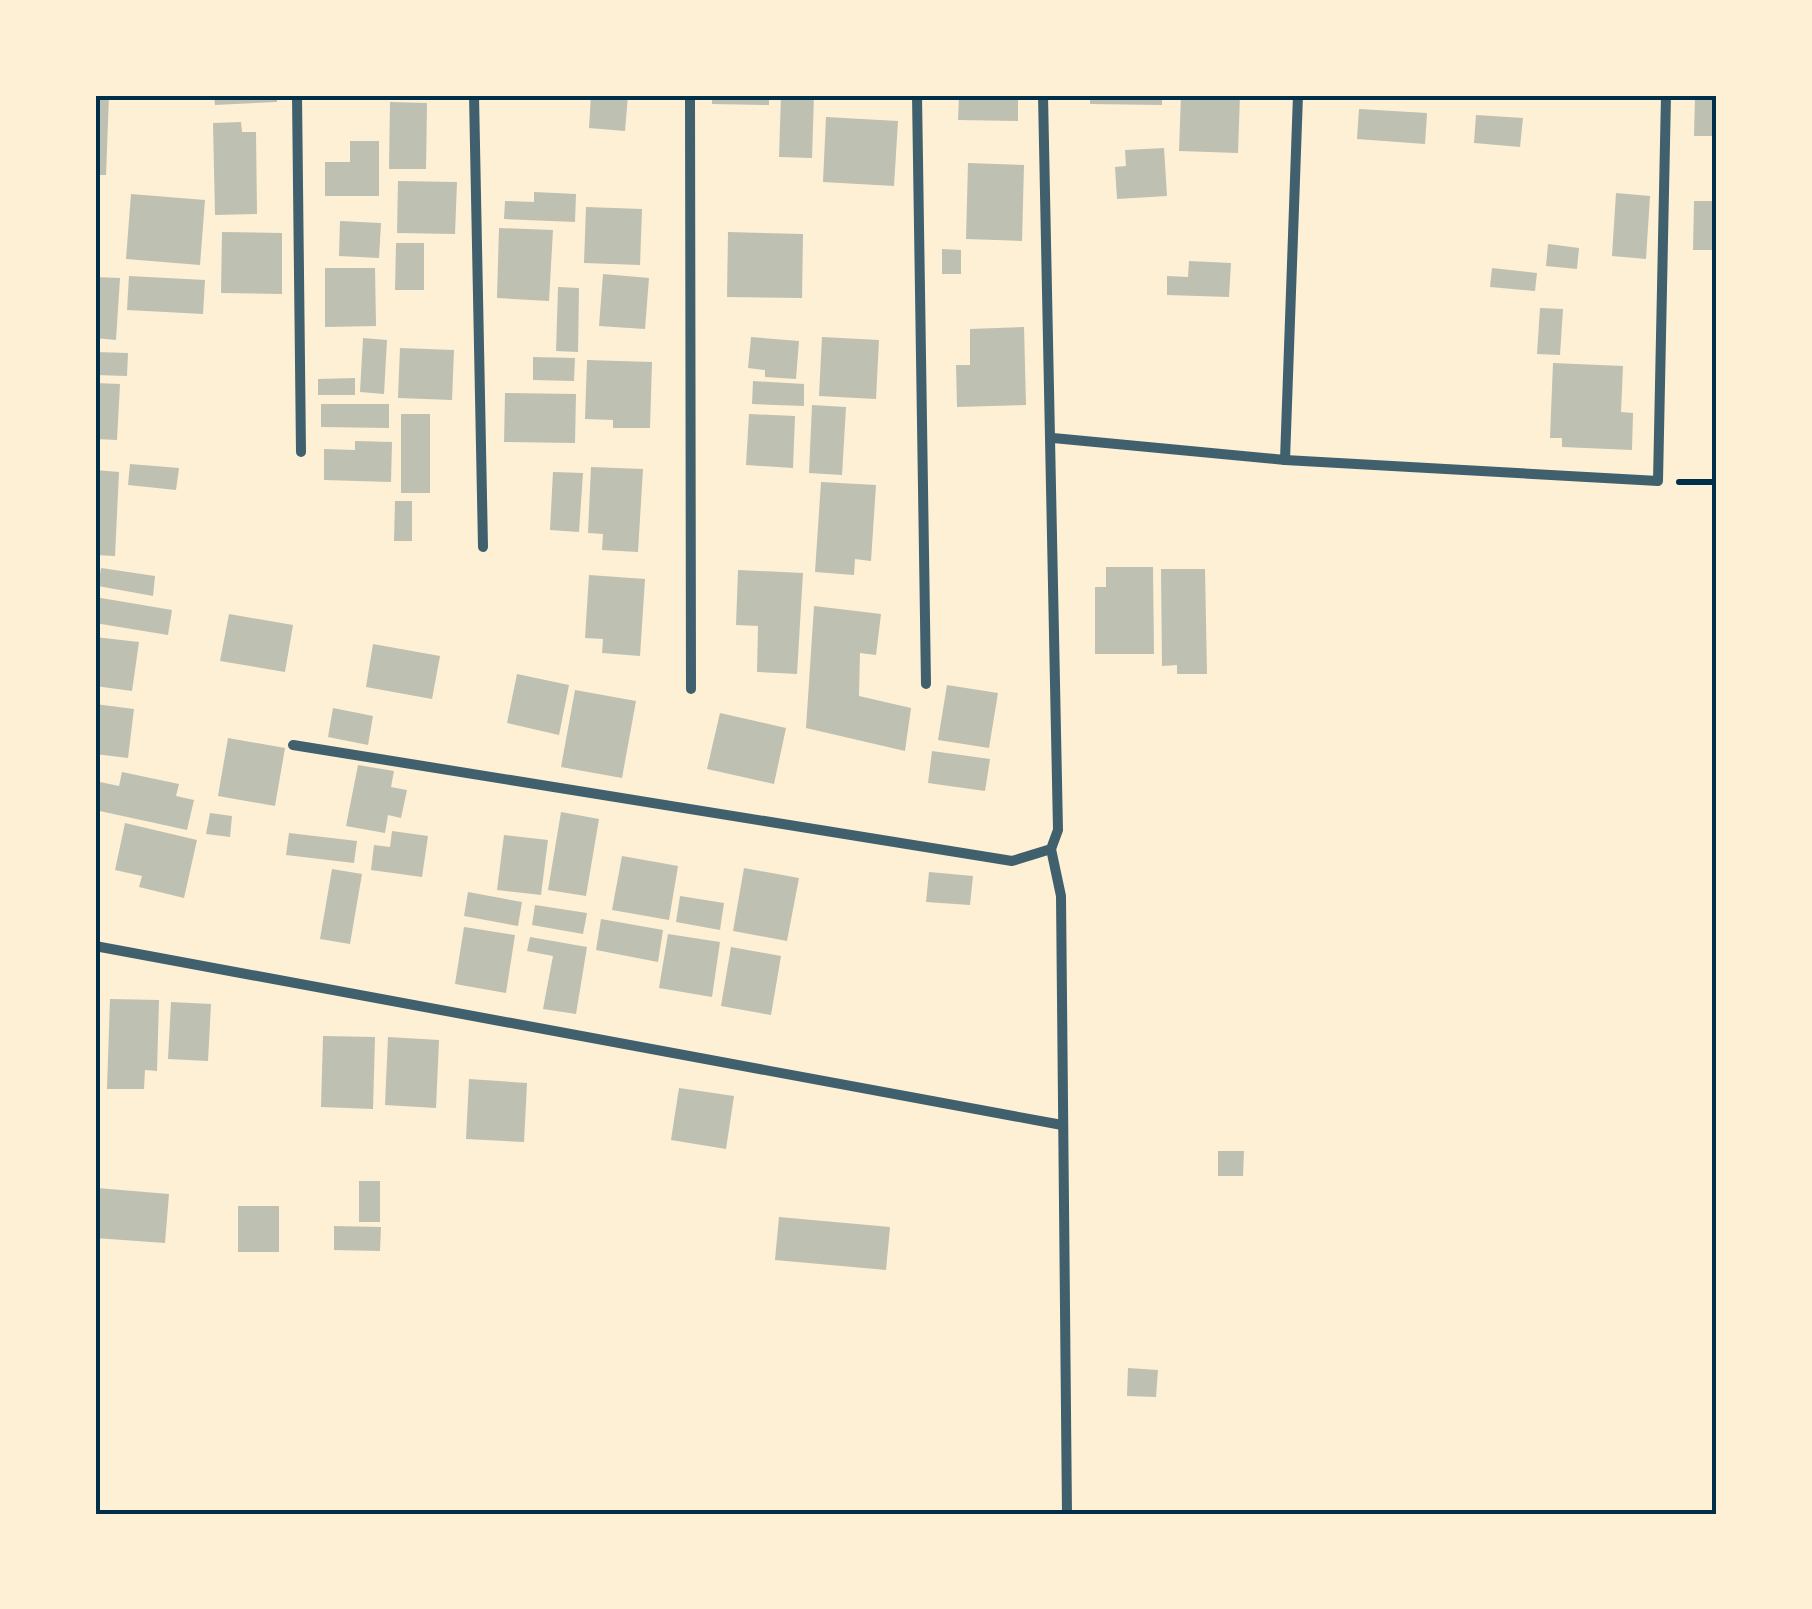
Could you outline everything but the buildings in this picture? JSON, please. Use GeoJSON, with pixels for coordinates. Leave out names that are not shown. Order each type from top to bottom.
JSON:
{"type":"FeatureCollection","features":[{"type":"Feature","properties":{"kind":"street"},"geometry":{"type":"LineString","coordinates":[[297,95],[301,452]]}},
{"type":"Feature","properties":{"kind":"street"},"geometry":{"type":"LineString","coordinates":[[474,95],[483,547]]}},
{"type":"Feature","properties":{"kind":"street"},"geometry":{"type":"LineString","coordinates":[[690,95],[691,689]]}},
{"type":"Feature","properties":{"kind":"street"},"geometry":{"type":"LineString","coordinates":[[917,95],[926,684]]}},
{"type":"Feature","properties":{"kind":"street"},"geometry":{"type":"LineString","coordinates":[[1043,95],[1058,830],[1051,849],[1061,896],[1067,1514]]}},
{"type":"Feature","properties":{"kind":"street"},"geometry":{"type":"LineString","coordinates":[[1285,460],[1298,95]]}},
{"type":"Feature","properties":{"kind":"street"},"geometry":{"type":"LineString","coordinates":[[1053,438],[1285,460],[1658,481],[1666,95]]}},
{"type":"Feature","properties":{"kind":"street"},"geometry":{"type":"LineString","coordinates":[[293,745],[1012,861],[1051,849]]}},
{"type":"Feature","properties":{"kind":"street"},"geometry":{"type":"LineString","coordinates":[[95,946],[1062,1125]]}},
{"type":"Feature","properties":{"kind":"path"},"geometry":{"type":"LineString","coordinates":[[1658,481],[1717,482]]}}]}
